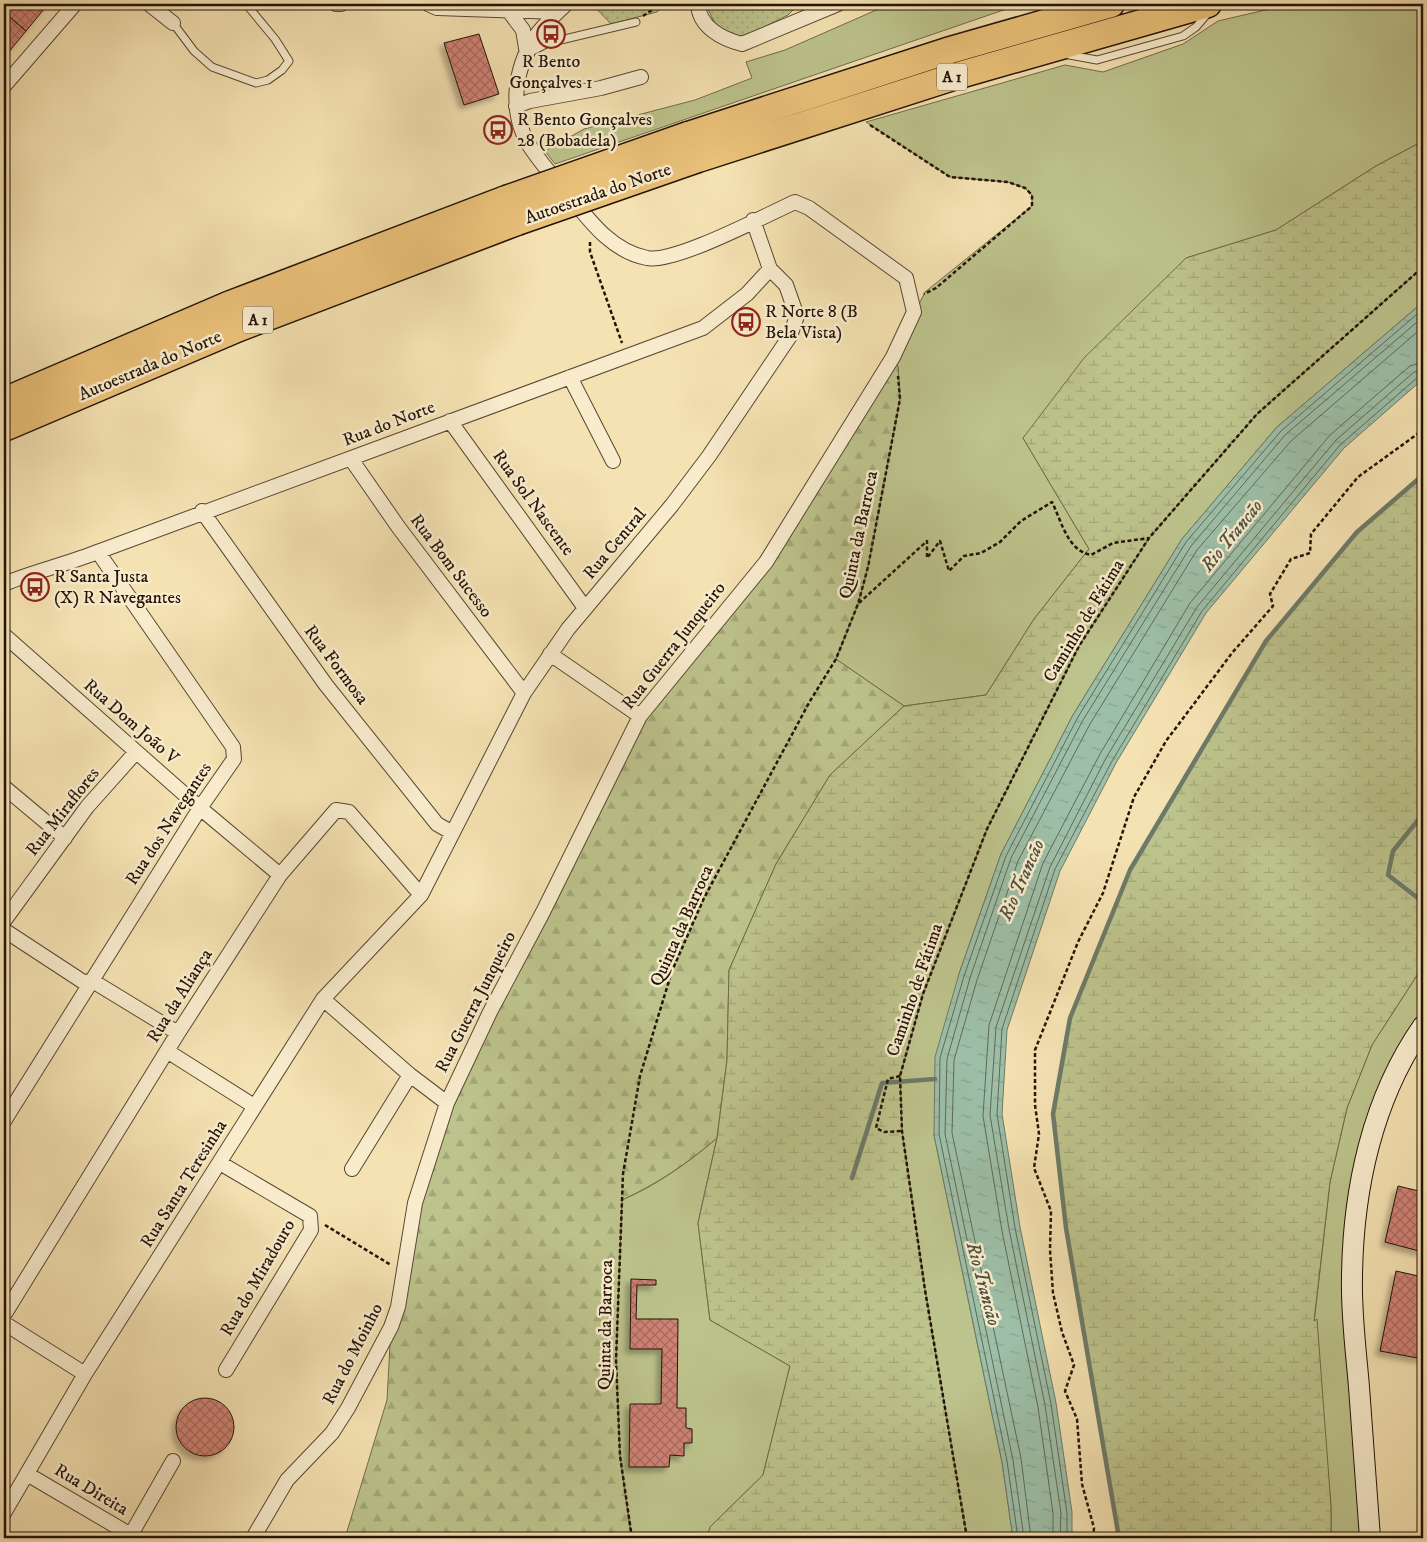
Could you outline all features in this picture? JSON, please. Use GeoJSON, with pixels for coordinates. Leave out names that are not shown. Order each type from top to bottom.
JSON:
{"type":"FeatureCollection","features":[{"type":"Feature","properties":{"kind":"highway","name":"Autoestrada do Norte"},"geometry":{"type":"LineString","coordinates":[[4,401],[254,295],[506,199],[688,135],[938,54],[1111,4]]}},
{"type":"Feature","properties":{"kind":"highway","name":"Autoestrada do Norte"},"geometry":{"type":"LineString","coordinates":[[4,428],[239,328],[516,222],[698,158],[1047,48],[1208,4]]}},
{"type":"Feature","properties":{"kind":"street"},"geometry":{"type":"LineString","coordinates":[[4,86],[75,4]]}},
{"type":"Feature","properties":{"kind":"street"},"geometry":{"type":"LineString","coordinates":[[148,4],[173,24]]}},
{"type":"Feature","properties":{"kind":"street"},"geometry":{"type":"LineString","coordinates":[[336,4],[341,4]]}},
{"type":"Feature","properties":{"kind":"street"},"geometry":{"type":"LineString","coordinates":[[428,4],[437,8],[508,10],[562,8]]}},
{"type":"Feature","properties":{"kind":"street"},"geometry":{"type":"LineString","coordinates":[[698,4],[698,13],[713,33],[726,40],[742,44],[838,4]]}},
{"type":"Feature","properties":{"kind":"street"},"geometry":{"type":"LineString","coordinates":[[562,8],[535,37],[527,54],[516,87],[516,106],[519,122],[529,144],[541,162],[591,223],[608,239],[626,251],[649,259],[683,254],[753,220]]}},
{"type":"Feature","properties":{"kind":"street"},"geometry":{"type":"LineString","coordinates":[[508,10],[523,30],[527,54]]}},
{"type":"Feature","properties":{"kind":"street"},"geometry":{"type":"LineString","coordinates":[[516,106],[641,77]]}},
{"type":"Feature","properties":{"kind":"street","name":"Rua Guerra Junqueiro"},"geometry":{"type":"LineString","coordinates":[[447,1103],[490,1012],[543,912],[640,716],[766,562],[893,357],[914,312],[906,278],[809,208],[795,202],[753,220]]}},
{"type":"Feature","properties":{"kind":"street","name":"Rua Central"},"geometry":{"type":"LineString","coordinates":[[421,895],[429,882],[451,832],[524,693],[550,654],[585,608],[672,505],[709,456],[790,336],[797,316],[786,285],[770,269],[753,220]]}},
{"type":"Feature","properties":{"kind":"street","name":"Rua do Norte"},"geometry":{"type":"LineString","coordinates":[[4,584],[32,572],[98,552],[202,511],[350,459],[703,328],[747,294],[770,269]]}},
{"type":"Feature","properties":{"kind":"street"},"geometry":{"type":"LineString","coordinates":[[570,377],[613,461]]}},
{"type":"Feature","properties":{"kind":"street","name":"Rua Sol Nascente"},"geometry":{"type":"LineString","coordinates":[[450,421],[585,608]]}},
{"type":"Feature","properties":{"kind":"street","name":"Rua Bom Sucesso"},"geometry":{"type":"LineString","coordinates":[[350,459],[399,528],[524,693]]}},
{"type":"Feature","properties":{"kind":"street","name":"Rua Formosa"},"geometry":{"type":"LineString","coordinates":[[202,511],[326,685],[437,824],[451,832]]}},
{"type":"Feature","properties":{"kind":"street","name":"Rua dos Navegantes"},"geometry":{"type":"LineString","coordinates":[[4,1120],[89,982],[200,808],[234,759],[234,747],[98,552]]}},
{"type":"Feature","properties":{"kind":"street","name":"Rua Dom João V"},"geometry":{"type":"LineString","coordinates":[[4,635],[200,808],[280,874]]}},
{"type":"Feature","properties":{"kind":"street"},"geometry":{"type":"LineString","coordinates":[[550,654],[640,716]]}},
{"type":"Feature","properties":{"kind":"street","name":"Rua Miraflores"},"geometry":{"type":"LineString","coordinates":[[4,921],[87,807],[136,752]]}},
{"type":"Feature","properties":{"kind":"street"},"geometry":{"type":"LineString","coordinates":[[4,786],[65,838]]}},
{"type":"Feature","properties":{"kind":"street","name":"Rua da Aliança"},"geometry":{"type":"LineString","coordinates":[[4,1315],[178,1033],[280,874],[336,810],[349,812],[421,895]]}},
{"type":"Feature","properties":{"kind":"street","name":"Rua Santa Teresinha"},"geometry":{"type":"LineString","coordinates":[[4,1513],[85,1374],[323,999],[421,895]]}},
{"type":"Feature","properties":{"kind":"street"},"geometry":{"type":"LineString","coordinates":[[4,930],[178,1033]]}},
{"type":"Feature","properties":{"kind":"street"},"geometry":{"type":"LineString","coordinates":[[323,999],[410,1075],[447,1103]]}},
{"type":"Feature","properties":{"kind":"street"},"geometry":{"type":"LineString","coordinates":[[1370,1538],[1352,1279],[1355,1216],[1363,1167],[1377,1119],[1396,1074],[1423,1026]]}},
{"type":"Feature","properties":{"kind":"street"},"geometry":{"type":"LineString","coordinates":[[167,1051],[254,1106]]}},
{"type":"Feature","properties":{"kind":"street"},"geometry":{"type":"LineString","coordinates":[[352,1169],[410,1075]]}},
{"type":"Feature","properties":{"kind":"street","name":"Rua do Moinho"},"geometry":{"type":"LineString","coordinates":[[253,1538],[287,1480],[332,1432],[348,1408],[391,1327],[398,1307],[415,1203],[447,1103]]}},
{"type":"Feature","properties":{"kind":"street","name":"Rua do Miradouro"},"geometry":{"type":"LineString","coordinates":[[220,1163],[310,1216],[311,1230],[226,1370]]}},
{"type":"Feature","properties":{"kind":"street"},"geometry":{"type":"LineString","coordinates":[[4,1323],[85,1374]]}},
{"type":"Feature","properties":{"kind":"street"},"geometry":{"type":"LineString","coordinates":[[132,1537],[173,1461]]}},
{"type":"Feature","properties":{"kind":"street","name":"Rua Direita"},"geometry":{"type":"LineString","coordinates":[[27,1474],[132,1537]]}},
{"type":"Feature","properties":{"kind":"lane"},"geometry":{"type":"LineString","coordinates":[[173,24],[194,50],[212,67],[256,83],[268,80],[282,70],[289,61],[275,39],[246,4]]}},
{"type":"Feature","properties":{"kind":"lane"},"geometry":{"type":"LineString","coordinates":[[1047,48],[1078,58],[1097,60],[1183,36],[1196,27],[1216,4]]}},
{"type":"Feature","properties":{"kind":"lane"},"geometry":{"type":"LineString","coordinates":[[527,54],[548,43],[636,22]]}},
{"type":"Feature","properties":{"kind":"path"},"geometry":{"type":"LineString","coordinates":[[866,122],[950,177],[1008,182],[1025,188],[1032,195],[1032,206],[936,288],[911,300]]}},
{"type":"Feature","properties":{"kind":"path"},"geometry":{"type":"LineString","coordinates":[[590,252],[626,356]]}},
{"type":"Feature","properties":{"kind":"path","name":"Caminho de Fátima"},"geometry":{"type":"LineString","coordinates":[[967,1538],[925,1290],[902,1131],[900,1076],[923,994],[987,828],[1079,646],[1149,538],[1257,414],[1423,267]]}},
{"type":"Feature","properties":{"kind":"path","name":"Quinta da Barroca"},"geometry":{"type":"LineString","coordinates":[[632,1538],[620,1456],[616,1360],[623,1174],[640,1076],[672,970],[704,898],[810,701],[836,659],[858,604],[868,567],[900,399],[898,367],[893,357]]}},
{"type":"Feature","properties":{"kind":"path"},"geometry":{"type":"LineString","coordinates":[[1093,1538],[1094,1528],[1082,1484],[1077,1419],[1065,1391],[1074,1365],[1062,1332],[1053,1293],[1050,1211],[1034,1168],[1039,1134],[1035,1105],[1035,1050],[1078,942],[1103,893],[1134,797],[1166,741],[1232,654],[1273,606],[1270,594],[1291,559],[1310,553],[1311,534],[1358,477],[1423,430]]}},
{"type":"Feature","properties":{"kind":"path"},"geometry":{"type":"LineString","coordinates":[[858,604],[926,541],[927,558],[940,541],[949,571],[964,556],[981,552],[1000,542],[1021,521],[1052,502],[1066,536],[1082,553],[1092,555],[1113,543],[1149,538]]}},
{"type":"Feature","properties":{"kind":"path"},"geometry":{"type":"LineString","coordinates":[[900,1076],[892,1077],[887,1081],[876,1128],[884,1132],[902,1131]]}},
{"type":"Feature","properties":{"kind":"path"},"geometry":{"type":"LineString","coordinates":[[310,1216],[403,1272]]}},
{"type":"Feature","properties":{"kind":"green space"},"geometry":{"type":"Polygon","coordinates":[[[592,4],[666,4],[657,12],[611,24],[592,4]]]}},
{"type":"Feature","properties":{"kind":"green space"},"geometry":{"type":"Polygon","coordinates":[[[712,4],[799,4],[788,15],[738,40],[718,30],[708,9],[712,4]]]}},
{"type":"Feature","properties":{"kind":"green space"},"geometry":{"type":"Polygon","coordinates":[[[890,4],[1021,4],[555,164],[545,151],[584,129],[695,100],[752,78],[746,62],[785,50],[890,4]]]}},
{"type":"Feature","properties":{"kind":"green space"},"geometry":{"type":"Polygon","coordinates":[[[1291,4],[1423,4],[1423,141],[1376,166],[1276,230],[1186,258],[1023,438],[1089,549],[1034,619],[986,695],[904,706],[836,659],[858,604],[868,567],[900,399],[898,367],[893,357],[925,292],[1032,206],[1032,195],[1025,188],[1008,182],[950,177],[866,122],[1065,65],[1103,72],[1183,44],[1218,21],[1291,4]]]}},
{"type":"Feature","properties":{"kind":"green space"},"geometry":{"type":"Polygon","coordinates":[[[1423,141],[1423,267],[1257,414],[1149,538],[1079,646],[987,829],[923,994],[900,1076],[902,1131],[925,1290],[967,1538],[707,1538],[710,1527],[763,1475],[790,1366],[710,1320],[698,1223],[717,1138],[727,1060],[729,970],[776,864],[830,775],[904,706],[986,695],[1034,619],[1089,549],[1023,438],[1084,358],[1186,258],[1276,230],[1376,166],[1423,141]]]}},
{"type":"Feature","properties":{"kind":"green space"},"geometry":{"type":"Polygon","coordinates":[[[1423,267],[1423,302],[1277,427],[1182,539],[1073,715],[1001,854],[959,974],[934,1135],[1002,1462],[1013,1538],[967,1538],[925,1290],[902,1131],[900,1076],[923,994],[987,829],[1079,646],[1149,538],[1257,414],[1423,267]]]}},
{"type":"Feature","properties":{"kind":"green space"},"geometry":{"type":"Polygon","coordinates":[[[893,357],[898,367],[900,399],[868,567],[858,604],[836,659],[904,706],[830,775],[776,864],[729,970],[727,1060],[717,1138],[672,1172],[622,1200],[616,1360],[620,1456],[631,1538],[345,1538],[387,1400],[391,1327],[447,1103],[640,716],[766,562],[893,357]]]}},
{"type":"Feature","properties":{"kind":"green space"},"geometry":{"type":"Polygon","coordinates":[[[1423,475],[1423,966],[1372,1045],[1347,1108],[1330,1182],[1314,1321],[1317,1319],[1331,1506],[1331,1538],[1119,1538],[1066,1228],[1053,1114],[1070,1018],[1130,870],[1266,641],[1357,532],[1423,475]]]}},
{"type":"Feature","properties":{"kind":"green space"},"geometry":{"type":"Polygon","coordinates":[[[1423,966],[1423,1010],[1400,1047],[1362,1142],[1361,1538],[1331,1538],[1331,1506],[1314,1323],[1330,1182],[1347,1108],[1372,1045],[1423,966]]]}},
{"type":"Feature","properties":{"kind":"green space"},"geometry":{"type":"Polygon","coordinates":[[[717,1138],[698,1223],[710,1320],[790,1366],[763,1475],[710,1527],[707,1538],[632,1538],[620,1456],[616,1360],[622,1200],[648,1188],[672,1173],[717,1138]]]}},
{"type":"Feature","properties":{"kind":"water","name":"Rio Trancão"},"geometry":{"type":"Polygon","coordinates":[[[1423,302],[1423,379],[1344,448],[1206,613],[1116,763],[1060,871],[1007,1030],[1002,1114],[1020,1227],[1056,1403],[1072,1512],[1072,1538],[1013,1538],[1002,1462],[934,1135],[935,1057],[959,974],[1001,854],[1073,715],[1182,539],[1277,427],[1423,302]]]}},
{"type":"Feature","properties":{"kind":"building"},"geometry":{"type":"Polygon","coordinates":[[[10,4],[48,4],[26,31],[4,12],[10,4]]]}},
{"type":"Feature","properties":{"kind":"building"},"geometry":{"type":"Polygon","coordinates":[[[4,12],[26,31],[7,54],[4,52],[4,12]]]}},
{"type":"Feature","properties":{"kind":"building"},"geometry":{"type":"Polygon","coordinates":[[[479,34],[499,94],[464,105],[444,43],[479,34]]]}},
{"type":"Feature","properties":{"kind":"building"},"geometry":{"type":"Polygon","coordinates":[[[1398,1186],[1423,1192],[1423,1252],[1385,1242],[1398,1186]]]}},
{"type":"Feature","properties":{"kind":"building"},"geometry":{"type":"Polygon","coordinates":[[[1396,1271],[1423,1277],[1423,1359],[1380,1351],[1396,1271]]]}},
{"type":"Feature","properties":{"kind":"building"},"geometry":{"type":"Polygon","coordinates":[[[631,1279],[656,1280],[656,1285],[637,1285],[636,1319],[678,1319],[677,1408],[686,1408],[686,1428],[692,1429],[692,1443],[684,1443],[684,1456],[670,1455],[669,1467],[629,1467],[630,1404],[661,1404],[662,1349],[630,1349],[631,1279]]]}},
{"type":"Feature","properties":{"kind":"building"},"geometry":{"type":"Polygon","coordinates":[[[199,1398],[211,1398],[221,1402],[230,1411],[234,1433],[226,1448],[211,1456],[199,1456],[189,1452],[180,1443],[176,1433],[176,1421],[180,1411],[189,1402],[199,1398]]]}},
{"type":"Feature","properties":{"kind":"waterway"},"geometry":{"type":"LineString","coordinates":[[1119,1538],[1066,1228],[1053,1114],[1070,1018],[1130,870],[1266,641],[1357,532],[1423,475]]}},
{"type":"Feature","properties":{"kind":"waterway"},"geometry":{"type":"LineString","coordinates":[[1423,814],[1393,851],[1388,875],[1423,902]]}},
{"type":"Feature","properties":{"kind":"waterway"},"geometry":{"type":"LineString","coordinates":[[852,1178],[882,1083],[935,1079]]}},
{"type":"Feature","properties":{"kind":"place","name":"R Bento Gonçalves 1"},"geometry":{"type":"Point","coordinates":[551,34]}},
{"type":"Feature","properties":{"kind":"place","name":"R Bento Gonçalves 28 (Bobadela)"},"geometry":{"type":"Point","coordinates":[498,130]}},
{"type":"Feature","properties":{"kind":"place","name":"R Norte 8 (B Bela Vista)"},"geometry":{"type":"Point","coordinates":[746,322]}},
{"type":"Feature","properties":{"kind":"place","name":"R Santa Justa (X) R Navegantes"},"geometry":{"type":"Point","coordinates":[35,587]}}]}
